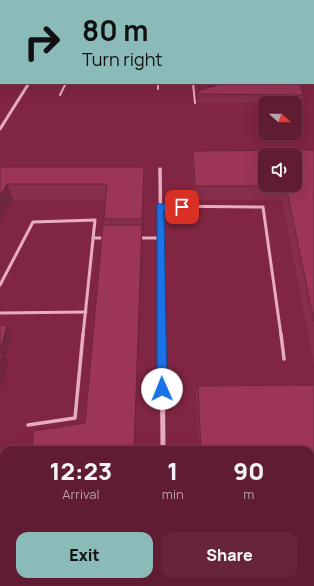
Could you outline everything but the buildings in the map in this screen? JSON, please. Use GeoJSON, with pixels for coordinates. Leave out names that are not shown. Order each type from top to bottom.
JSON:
{"type":"FeatureCollection","features":[{"type":"Feature","properties":{"kind":"street"},"geometry":{"type":"LineString","coordinates":[[0,129],[28,84]]}},
{"type":"Feature","properties":{"kind":"street"},"geometry":{"type":"LineString","coordinates":[[160,169],[163,446]]}},
{"type":"Feature","properties":{"kind":"lane"},"geometry":{"type":"LineString","coordinates":[[60,95],[66,84]]}},
{"type":"Feature","properties":{"kind":"lane"},"geometry":{"type":"LineString","coordinates":[[158,84],[158,89]]}},
{"type":"Feature","properties":{"kind":"lane"},"geometry":{"type":"LineString","coordinates":[[193,84],[195,103]]}},
{"type":"Feature","properties":{"kind":"lane"},"geometry":{"type":"LineString","coordinates":[[160,206],[263,207],[284,359]]}},
{"type":"Feature","properties":{"kind":"lane"},"geometry":{"type":"LineString","coordinates":[[0,285],[33,222],[95,220],[75,418],[28,425]]}},
{"type":"Feature","properties":{"kind":"lane"},"geometry":{"type":"LineString","coordinates":[[93,238],[110,238]]}},
{"type":"Feature","properties":{"kind":"lane"},"geometry":{"type":"LineString","coordinates":[[133,238],[160,238]]}},
{"type":"Feature","properties":{"kind":"lane"},"geometry":{"type":"LineString","coordinates":[[0,312],[86,312]]}},
{"type":"Feature","properties":{"kind":"route"},"geometry":{"type":"LineString","coordinates":[[162,389],[160,206],[182,207]]}}]}
